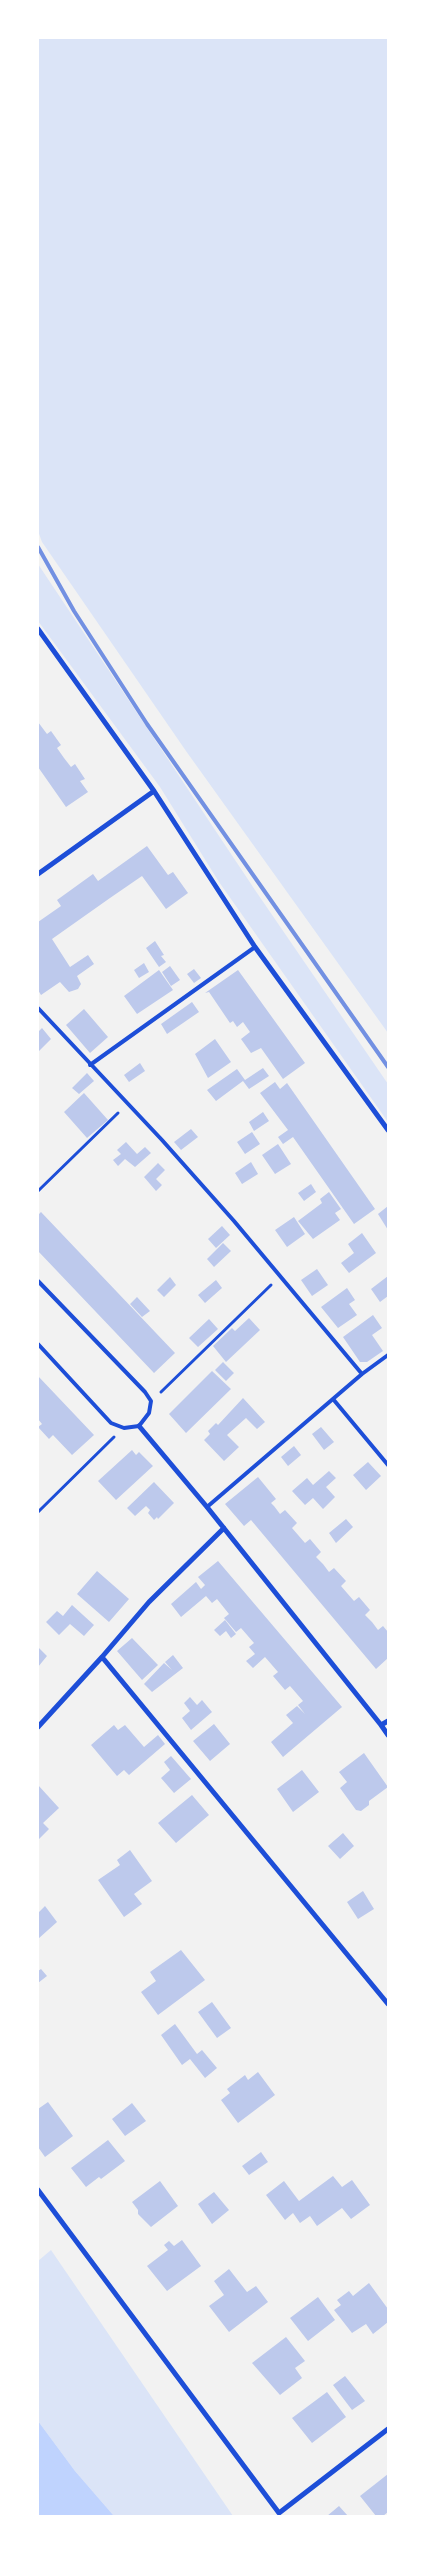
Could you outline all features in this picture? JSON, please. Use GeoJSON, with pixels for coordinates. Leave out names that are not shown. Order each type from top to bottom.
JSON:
{"type":"FeatureCollection","features":[{"type":"Feature","properties":{"kind":"street"},"geometry":{"type":"LineString","coordinates":[[38,629],[154,791],[255,947],[388,1130]]}},
{"type":"Feature","properties":{"kind":"street"},"geometry":{"type":"LineString","coordinates":[[38,874],[154,791]]}},
{"type":"Feature","properties":{"kind":"street"},"geometry":{"type":"LineString","coordinates":[[139,1426],[224,1528],[388,1736]]}},
{"type":"Feature","properties":{"kind":"street"},"geometry":{"type":"LineString","coordinates":[[38,1726],[150,1602],[224,1528]]}},
{"type":"Feature","properties":{"kind":"street"},"geometry":{"type":"LineString","coordinates":[[102,1657],[388,2004]]}},
{"type":"Feature","properties":{"kind":"street"},"geometry":{"type":"LineString","coordinates":[[381,1725],[388,1722]]}},
{"type":"Feature","properties":{"kind":"street"},"geometry":{"type":"LineString","coordinates":[[38,2190],[279,2513],[388,2429]]}},
{"type":"Feature","properties":{"kind":"lane"},"geometry":{"type":"LineString","coordinates":[[90,1065],[255,947]]}},
{"type":"Feature","properties":{"kind":"lane"},"geometry":{"type":"LineString","coordinates":[[38,1008],[169,1147],[362,1374]]}},
{"type":"Feature","properties":{"kind":"lane"},"geometry":{"type":"LineString","coordinates":[[38,1280],[145,1392],[151,1401],[149,1413],[139,1426],[124,1428],[111,1423],[38,1344]]}},
{"type":"Feature","properties":{"kind":"lane"},"geometry":{"type":"LineString","coordinates":[[207,1507],[362,1374],[388,1355]]}},
{"type":"Feature","properties":{"kind":"lane"},"geometry":{"type":"LineString","coordinates":[[333,1399],[388,1464]]}},
{"type":"Feature","properties":{"kind":"path"},"geometry":{"type":"LineString","coordinates":[[38,1191],[128,1104]]}},
{"type":"Feature","properties":{"kind":"path"},"geometry":{"type":"LineString","coordinates":[[151,1401],[280,1276]]}},
{"type":"Feature","properties":{"kind":"path"},"geometry":{"type":"LineString","coordinates":[[38,1512],[124,1428]]}},
{"type":"Feature","properties":{"kind":"shaded area"},"geometry":{"type":"Polygon","coordinates":[[[38,38],[388,38],[388,1033],[186,751],[42,542],[38,531],[38,38]]]}},
{"type":"Feature","properties":{"kind":"shaded area"},"geometry":{"type":"Polygon","coordinates":[[[38,564],[255,890],[388,1084],[388,1122],[219,882],[160,787],[38,621],[38,564]]]}},
{"type":"Feature","properties":{"kind":"shaded area"},"geometry":{"type":"Polygon","coordinates":[[[51,2250],[233,2516],[114,2516],[75,2471],[38,2421],[38,2261],[51,2250]]]}},
{"type":"Feature","properties":{"kind":"water"},"geometry":{"type":"Polygon","coordinates":[[[38,2421],[75,2471],[114,2516],[38,2516],[38,2421]]]}},
{"type":"Feature","properties":{"kind":"building"},"geometry":{"type":"Polygon","coordinates":[[[38,722],[47,734],[51,731],[61,745],[57,748],[64,758],[71,767],[75,764],[85,779],[80,781],[88,792],[66,807],[38,767],[38,722]]]}},
{"type":"Feature","properties":{"kind":"building"},"geometry":{"type":"Polygon","coordinates":[[[147,846],[168,875],[173,872],[188,893],[166,909],[142,876],[110,898],[52,939],[70,967],[88,955],[94,964],[77,976],[81,984],[78,989],[69,992],[60,982],[41,995],[38,990],[38,922],[61,906],[57,900],[93,874],[98,881],[147,846]]]}},
{"type":"Feature","properties":{"kind":"building"},"geometry":{"type":"Polygon","coordinates":[[[155,941],[164,955],[161,956],[166,962],[159,967],[146,948],[155,941]]]}},
{"type":"Feature","properties":{"kind":"building"},"geometry":{"type":"Polygon","coordinates":[[[144,963],[149,972],[139,978],[134,970],[144,963]]]}},
{"type":"Feature","properties":{"kind":"building"},"geometry":{"type":"Polygon","coordinates":[[[170,966],[180,980],[171,986],[162,972],[170,966]]]}},
{"type":"Feature","properties":{"kind":"building"},"geometry":{"type":"Polygon","coordinates":[[[194,969],[201,978],[194,983],[187,974],[194,969]]]}},
{"type":"Feature","properties":{"kind":"building"},"geometry":{"type":"Polygon","coordinates":[[[159,970],[173,990],[137,1014],[124,996],[159,970]]]}},
{"type":"Feature","properties":{"kind":"building"},"geometry":{"type":"Polygon","coordinates":[[[238,970],[305,1063],[283,1079],[261,1048],[251,1053],[241,1039],[250,1032],[243,1022],[237,1027],[233,1021],[230,1023],[209,992],[205,993],[238,970]]]}},
{"type":"Feature","properties":{"kind":"building"},"geometry":{"type":"Polygon","coordinates":[[[192,1002],[199,1012],[167,1034],[161,1024],[192,1002]]]}},
{"type":"Feature","properties":{"kind":"building"},"geometry":{"type":"Polygon","coordinates":[[[84,1009],[108,1037],[90,1053],[66,1025],[84,1009]]]}},
{"type":"Feature","properties":{"kind":"building"},"geometry":{"type":"Polygon","coordinates":[[[42,1028],[51,1039],[38,1052],[38,1032],[42,1028]]]}},
{"type":"Feature","properties":{"kind":"building"},"geometry":{"type":"Polygon","coordinates":[[[215,1039],[231,1062],[208,1078],[195,1054],[215,1039]]]}},
{"type":"Feature","properties":{"kind":"building"},"geometry":{"type":"Polygon","coordinates":[[[140,1063],[145,1071],[129,1082],[124,1075],[140,1063]]]}},
{"type":"Feature","properties":{"kind":"building"},"geometry":{"type":"Polygon","coordinates":[[[263,1068],[269,1076],[249,1089],[243,1081],[216,1101],[207,1090],[237,1069],[245,1080],[263,1068]]]}},
{"type":"Feature","properties":{"kind":"building"},"geometry":{"type":"Polygon","coordinates":[[[87,1073],[94,1081],[79,1094],[72,1088],[87,1073]]]}},
{"type":"Feature","properties":{"kind":"building"},"geometry":{"type":"Polygon","coordinates":[[[275,1082],[280,1089],[287,1083],[375,1209],[354,1224],[293,1137],[283,1144],[278,1137],[288,1130],[260,1093],[275,1082]]]}},
{"type":"Feature","properties":{"kind":"building"},"geometry":{"type":"Polygon","coordinates":[[[84,1093],[108,1120],[87,1138],[64,1112],[84,1093]]]}},
{"type":"Feature","properties":{"kind":"building"},"geometry":{"type":"Polygon","coordinates":[[[263,1112],[269,1121],[254,1131],[249,1122],[263,1112]]]}},
{"type":"Feature","properties":{"kind":"building"},"geometry":{"type":"Polygon","coordinates":[[[191,1129],[198,1137],[181,1150],[174,1142],[191,1129]]]}},
{"type":"Feature","properties":{"kind":"building"},"geometry":{"type":"Polygon","coordinates":[[[252,1132],[260,1144],[245,1154],[237,1142],[252,1132]]]}},
{"type":"Feature","properties":{"kind":"building"},"geometry":{"type":"Polygon","coordinates":[[[126,1142],[137,1154],[145,1147],[151,1153],[135,1167],[125,1159],[118,1166],[113,1160],[121,1154],[117,1150],[126,1142]]]}},
{"type":"Feature","properties":{"kind":"building"},"geometry":{"type":"Polygon","coordinates":[[[278,1144],[291,1164],[275,1174],[262,1155],[278,1144]]]}},
{"type":"Feature","properties":{"kind":"building"},"geometry":{"type":"Polygon","coordinates":[[[251,1162],[258,1174],[242,1184],[235,1173],[251,1162]]]}},
{"type":"Feature","properties":{"kind":"building"},"geometry":{"type":"Polygon","coordinates":[[[158,1163],[165,1170],[156,1179],[162,1185],[156,1191],[144,1177],[158,1163]]]}},
{"type":"Feature","properties":{"kind":"building"},"geometry":{"type":"Polygon","coordinates":[[[311,1184],[316,1192],[304,1201],[298,1193],[311,1184]]]}},
{"type":"Feature","properties":{"kind":"building"},"geometry":{"type":"Polygon","coordinates":[[[329,1192],[341,1209],[335,1213],[340,1220],[313,1239],[298,1221],[322,1203],[320,1199],[329,1192]]]}},
{"type":"Feature","properties":{"kind":"building"},"geometry":{"type":"Polygon","coordinates":[[[388,1206],[388,1230],[378,1214],[388,1206]]]}},
{"type":"Feature","properties":{"kind":"building"},"geometry":{"type":"Polygon","coordinates":[[[41,1212],[175,1353],[154,1373],[38,1251],[38,1215],[41,1212]]]}},
{"type":"Feature","properties":{"kind":"building"},"geometry":{"type":"Polygon","coordinates":[[[294,1217],[305,1234],[287,1247],[275,1230],[294,1217]]]}},
{"type":"Feature","properties":{"kind":"building"},"geometry":{"type":"Polygon","coordinates":[[[222,1226],[230,1235],[216,1248],[208,1239],[222,1226]]]}},
{"type":"Feature","properties":{"kind":"building"},"geometry":{"type":"Polygon","coordinates":[[[362,1233],[376,1253],[349,1273],[341,1263],[354,1253],[348,1244],[362,1233]]]}},
{"type":"Feature","properties":{"kind":"building"},"geometry":{"type":"Polygon","coordinates":[[[223,1243],[231,1251],[214,1267],[207,1259],[223,1243]]]}},
{"type":"Feature","properties":{"kind":"building"},"geometry":{"type":"Polygon","coordinates":[[[317,1269],[328,1285],[312,1296],[301,1280],[317,1269]]]}},
{"type":"Feature","properties":{"kind":"building"},"geometry":{"type":"Polygon","coordinates":[[[388,1276],[388,1296],[380,1302],[371,1289],[388,1276]]]}},
{"type":"Feature","properties":{"kind":"building"},"geometry":{"type":"Polygon","coordinates":[[[170,1277],[176,1285],[164,1297],[157,1290],[170,1277]]]}},
{"type":"Feature","properties":{"kind":"building"},"geometry":{"type":"Polygon","coordinates":[[[216,1280],[222,1288],[205,1303],[198,1295],[216,1280]]]}},
{"type":"Feature","properties":{"kind":"building"},"geometry":{"type":"Polygon","coordinates":[[[347,1288],[355,1300],[349,1304],[357,1315],[338,1328],[321,1307],[347,1288]]]}},
{"type":"Feature","properties":{"kind":"building"},"geometry":{"type":"Polygon","coordinates":[[[137,1297],[150,1311],[142,1317],[130,1304],[137,1297]]]}},
{"type":"Feature","properties":{"kind":"building"},"geometry":{"type":"Polygon","coordinates":[[[373,1315],[382,1328],[372,1335],[383,1351],[367,1362],[360,1362],[343,1337],[373,1315]]]}},
{"type":"Feature","properties":{"kind":"building"},"geometry":{"type":"Polygon","coordinates":[[[249,1318],[260,1330],[226,1362],[213,1346],[232,1328],[235,1331],[249,1318]]]}},
{"type":"Feature","properties":{"kind":"building"},"geometry":{"type":"Polygon","coordinates":[[[209,1319],[218,1329],[198,1347],[189,1338],[209,1319]]]}},
{"type":"Feature","properties":{"kind":"building"},"geometry":{"type":"Polygon","coordinates":[[[223,1362],[234,1373],[226,1381],[215,1370],[223,1362]]]}},
{"type":"Feature","properties":{"kind":"building"},"geometry":{"type":"Polygon","coordinates":[[[212,1371],[231,1389],[186,1433],[169,1414],[212,1371]]]}},
{"type":"Feature","properties":{"kind":"building"},"geometry":{"type":"Polygon","coordinates":[[[38,1376],[94,1435],[72,1455],[53,1435],[49,1439],[38,1427],[42,1424],[38,1419],[38,1376]]]}},
{"type":"Feature","properties":{"kind":"building"},"geometry":{"type":"Polygon","coordinates":[[[243,1398],[265,1422],[257,1429],[246,1418],[227,1435],[239,1447],[224,1461],[204,1440],[210,1434],[208,1431],[216,1423],[218,1425],[243,1398]]]}},
{"type":"Feature","properties":{"kind":"building"},"geometry":{"type":"Polygon","coordinates":[[[321,1427],[334,1442],[324,1450],[312,1434],[321,1427]]]}},
{"type":"Feature","properties":{"kind":"building"},"geometry":{"type":"Polygon","coordinates":[[[294,1446],[301,1455],[288,1466],[281,1457],[294,1446]]]}},
{"type":"Feature","properties":{"kind":"building"},"geometry":{"type":"Polygon","coordinates":[[[132,1450],[136,1455],[139,1452],[153,1466],[116,1500],[98,1481],[132,1450]]]}},
{"type":"Feature","properties":{"kind":"building"},"geometry":{"type":"Polygon","coordinates":[[[368,1462],[381,1476],[366,1490],[353,1475],[368,1462]]]}},
{"type":"Feature","properties":{"kind":"building"},"geometry":{"type":"Polygon","coordinates":[[[329,1471],[336,1478],[326,1487],[335,1497],[323,1509],[313,1498],[305,1505],[292,1491],[307,1478],[313,1485],[329,1471]]]}},
{"type":"Feature","properties":{"kind":"building"},"geometry":{"type":"Polygon","coordinates":[[[258,1477],[276,1499],[271,1503],[280,1514],[285,1510],[297,1523],[292,1528],[305,1543],[310,1539],[321,1552],[316,1557],[329,1572],[334,1568],[346,1581],[341,1586],[354,1601],[359,1597],[370,1610],[365,1615],[378,1630],[383,1626],[388,1632],[388,1658],[376,1669],[251,1520],[244,1526],[225,1504],[258,1477]]]}},
{"type":"Feature","properties":{"kind":"building"},"geometry":{"type":"Polygon","coordinates":[[[154,1482],[174,1503],[158,1519],[157,1517],[154,1520],[148,1513],[150,1510],[146,1506],[135,1516],[127,1508],[154,1482]]]}},
{"type":"Feature","properties":{"kind":"building"},"geometry":{"type":"Polygon","coordinates":[[[346,1519],[353,1527],[336,1543],[329,1533],[346,1519]]]}},
{"type":"Feature","properties":{"kind":"building"},"geometry":{"type":"Polygon","coordinates":[[[218,1561],[342,1707],[283,1757],[271,1742],[293,1723],[286,1715],[297,1706],[305,1714],[298,1705],[303,1701],[290,1686],[285,1690],[273,1676],[278,1672],[265,1657],[253,1668],[246,1661],[255,1654],[249,1647],[254,1643],[241,1628],[236,1632],[224,1618],[229,1614],[217,1599],[212,1603],[206,1596],[181,1617],[171,1604],[196,1582],[201,1589],[205,1585],[198,1577],[218,1561]]]}},
{"type":"Feature","properties":{"kind":"building"},"geometry":{"type":"Polygon","coordinates":[[[97,1571],[129,1599],[109,1622],[77,1594],[97,1571]]]}},
{"type":"Feature","properties":{"kind":"building"},"geometry":{"type":"Polygon","coordinates":[[[72,1605],[94,1625],[84,1636],[70,1624],[59,1635],[46,1622],[57,1611],[63,1616],[72,1605]]]}},
{"type":"Feature","properties":{"kind":"building"},"geometry":{"type":"Polygon","coordinates":[[[225,1620],[236,1634],[231,1638],[226,1631],[220,1636],[214,1630],[225,1620]]]}},
{"type":"Feature","properties":{"kind":"building"},"geometry":{"type":"Polygon","coordinates":[[[132,1638],[158,1665],[142,1680],[117,1651],[132,1638]]]}},
{"type":"Feature","properties":{"kind":"building"},"geometry":{"type":"Polygon","coordinates":[[[38,1647],[47,1656],[38,1667],[38,1647]]]}},
{"type":"Feature","properties":{"kind":"building"},"geometry":{"type":"Polygon","coordinates":[[[173,1655],[183,1668],[152,1692],[144,1684],[164,1663],[172,1670],[165,1662],[173,1655]]]}},
{"type":"Feature","properties":{"kind":"building"},"geometry":{"type":"Polygon","coordinates":[[[190,1697],[197,1705],[202,1700],[212,1712],[191,1730],[182,1718],[190,1711],[184,1703],[190,1697]]]}},
{"type":"Feature","properties":{"kind":"building"},"geometry":{"type":"Polygon","coordinates":[[[214,1724],[230,1744],[210,1761],[193,1741],[214,1724]]]}},
{"type":"Feature","properties":{"kind":"building"},"geometry":{"type":"Polygon","coordinates":[[[114,1725],[118,1730],[125,1725],[144,1747],[158,1735],[165,1744],[129,1775],[124,1770],[117,1776],[91,1745],[114,1725]]]}},
{"type":"Feature","properties":{"kind":"building"},"geometry":{"type":"Polygon","coordinates":[[[364,1753],[388,1787],[369,1801],[369,1805],[361,1811],[356,1810],[340,1788],[347,1782],[339,1772],[364,1753]]]}},
{"type":"Feature","properties":{"kind":"building"},"geometry":{"type":"Polygon","coordinates":[[[171,1756],[191,1779],[174,1793],[161,1778],[170,1770],[164,1762],[171,1756]]]}},
{"type":"Feature","properties":{"kind":"building"},"geometry":{"type":"Polygon","coordinates":[[[302,1770],[319,1792],[293,1812],[277,1789],[302,1770]]]}},
{"type":"Feature","properties":{"kind":"building"},"geometry":{"type":"Polygon","coordinates":[[[38,1785],[59,1808],[43,1823],[49,1829],[38,1840],[38,1785]]]}},
{"type":"Feature","properties":{"kind":"building"},"geometry":{"type":"Polygon","coordinates":[[[192,1795],[209,1815],[176,1843],[158,1823],[192,1795]]]}},
{"type":"Feature","properties":{"kind":"building"},"geometry":{"type":"Polygon","coordinates":[[[343,1833],[354,1846],[340,1859],[328,1846],[343,1833]]]}},
{"type":"Feature","properties":{"kind":"building"},"geometry":{"type":"Polygon","coordinates":[[[130,1850],[152,1881],[134,1894],[142,1904],[124,1917],[98,1880],[120,1865],[117,1860],[130,1850]]]}},
{"type":"Feature","properties":{"kind":"building"},"geometry":{"type":"Polygon","coordinates":[[[363,1891],[374,1909],[358,1919],[347,1902],[363,1891]]]}},
{"type":"Feature","properties":{"kind":"building"},"geometry":{"type":"Polygon","coordinates":[[[45,1906],[57,1922],[38,1939],[38,1913],[45,1906]]]}},
{"type":"Feature","properties":{"kind":"building"},"geometry":{"type":"Polygon","coordinates":[[[181,1950],[205,1980],[158,2015],[141,1992],[156,1981],[150,1972],[181,1950]]]}},
{"type":"Feature","properties":{"kind":"building"},"geometry":{"type":"Polygon","coordinates":[[[41,1969],[47,1976],[38,1983],[38,1971],[41,1969]]]}},
{"type":"Feature","properties":{"kind":"building"},"geometry":{"type":"Polygon","coordinates":[[[212,2002],[231,2028],[217,2038],[198,2012],[212,2002]]]}},
{"type":"Feature","properties":{"kind":"building"},"geometry":{"type":"Polygon","coordinates":[[[175,2024],[197,2054],[202,2050],[217,2068],[205,2078],[190,2059],[182,2065],[161,2035],[175,2024]]]}},
{"type":"Feature","properties":{"kind":"building"},"geometry":{"type":"Polygon","coordinates":[[[258,2072],[275,2095],[238,2123],[221,2100],[230,2093],[227,2089],[245,2075],[248,2080],[258,2072]]]}},
{"type":"Feature","properties":{"kind":"building"},"geometry":{"type":"Polygon","coordinates":[[[48,2102],[73,2136],[45,2157],[38,2147],[38,2109],[48,2102]]]}},
{"type":"Feature","properties":{"kind":"building"},"geometry":{"type":"Polygon","coordinates":[[[132,2103],[146,2121],[125,2136],[112,2119],[132,2103]]]}},
{"type":"Feature","properties":{"kind":"building"},"geometry":{"type":"Polygon","coordinates":[[[108,2140],[125,2161],[101,2179],[99,2177],[86,2187],[71,2168],[108,2140]]]}},
{"type":"Feature","properties":{"kind":"building"},"geometry":{"type":"Polygon","coordinates":[[[261,2152],[268,2162],[249,2175],[242,2166],[261,2152]]]}},
{"type":"Feature","properties":{"kind":"building"},"geometry":{"type":"Polygon","coordinates":[[[333,2176],[342,2187],[352,2180],[370,2205],[351,2219],[342,2208],[317,2226],[310,2216],[300,2223],[293,2213],[285,2220],[266,2195],[284,2181],[299,2201],[333,2176]]]}},
{"type":"Feature","properties":{"kind":"building"},"geometry":{"type":"Polygon","coordinates":[[[160,2181],[178,2206],[151,2227],[138,2214],[138,2210],[132,2202],[160,2181]]]}},
{"type":"Feature","properties":{"kind":"building"},"geometry":{"type":"Polygon","coordinates":[[[214,2192],[229,2210],[212,2224],[198,2204],[214,2192]]]}},
{"type":"Feature","properties":{"kind":"building"},"geometry":{"type":"Polygon","coordinates":[[[182,2240],[201,2266],[167,2291],[147,2266],[168,2250],[164,2245],[169,2241],[174,2246],[182,2240]]]}},
{"type":"Feature","properties":{"kind":"building"},"geometry":{"type":"Polygon","coordinates":[[[229,2269],[247,2292],[256,2286],[268,2302],[229,2332],[209,2306],[224,2295],[214,2281],[229,2269]]]}},
{"type":"Feature","properties":{"kind":"building"},"geometry":{"type":"Polygon","coordinates":[[[369,2283],[388,2309],[388,2322],[373,2334],[366,2324],[352,2333],[334,2310],[341,2305],[337,2300],[349,2291],[353,2296],[369,2283]]]}},
{"type":"Feature","properties":{"kind":"building"},"geometry":{"type":"Polygon","coordinates":[[[318,2297],[335,2320],[308,2341],[290,2318],[318,2297]]]}},
{"type":"Feature","properties":{"kind":"building"},"geometry":{"type":"Polygon","coordinates":[[[286,2337],[305,2361],[295,2368],[302,2378],[280,2395],[252,2363],[286,2337]]]}},
{"type":"Feature","properties":{"kind":"building"},"geometry":{"type":"Polygon","coordinates":[[[345,2376],[365,2401],[352,2410],[333,2385],[345,2376]]]}},
{"type":"Feature","properties":{"kind":"building"},"geometry":{"type":"Polygon","coordinates":[[[327,2392],[346,2417],[312,2443],[292,2418],[327,2392]]]}},
{"type":"Feature","properties":{"kind":"building"},"geometry":{"type":"Polygon","coordinates":[[[388,2474],[388,2512],[383,2516],[376,2516],[360,2496],[388,2474]]]}},
{"type":"Feature","properties":{"kind":"building"},"geometry":{"type":"Polygon","coordinates":[[[339,2506],[348,2516],[327,2516],[339,2506]]]}},
{"type":"Feature","properties":{"kind":"railway"},"geometry":{"type":"LineString","coordinates":[[38,547],[74,611],[147,724],[388,1067]]}}]}
